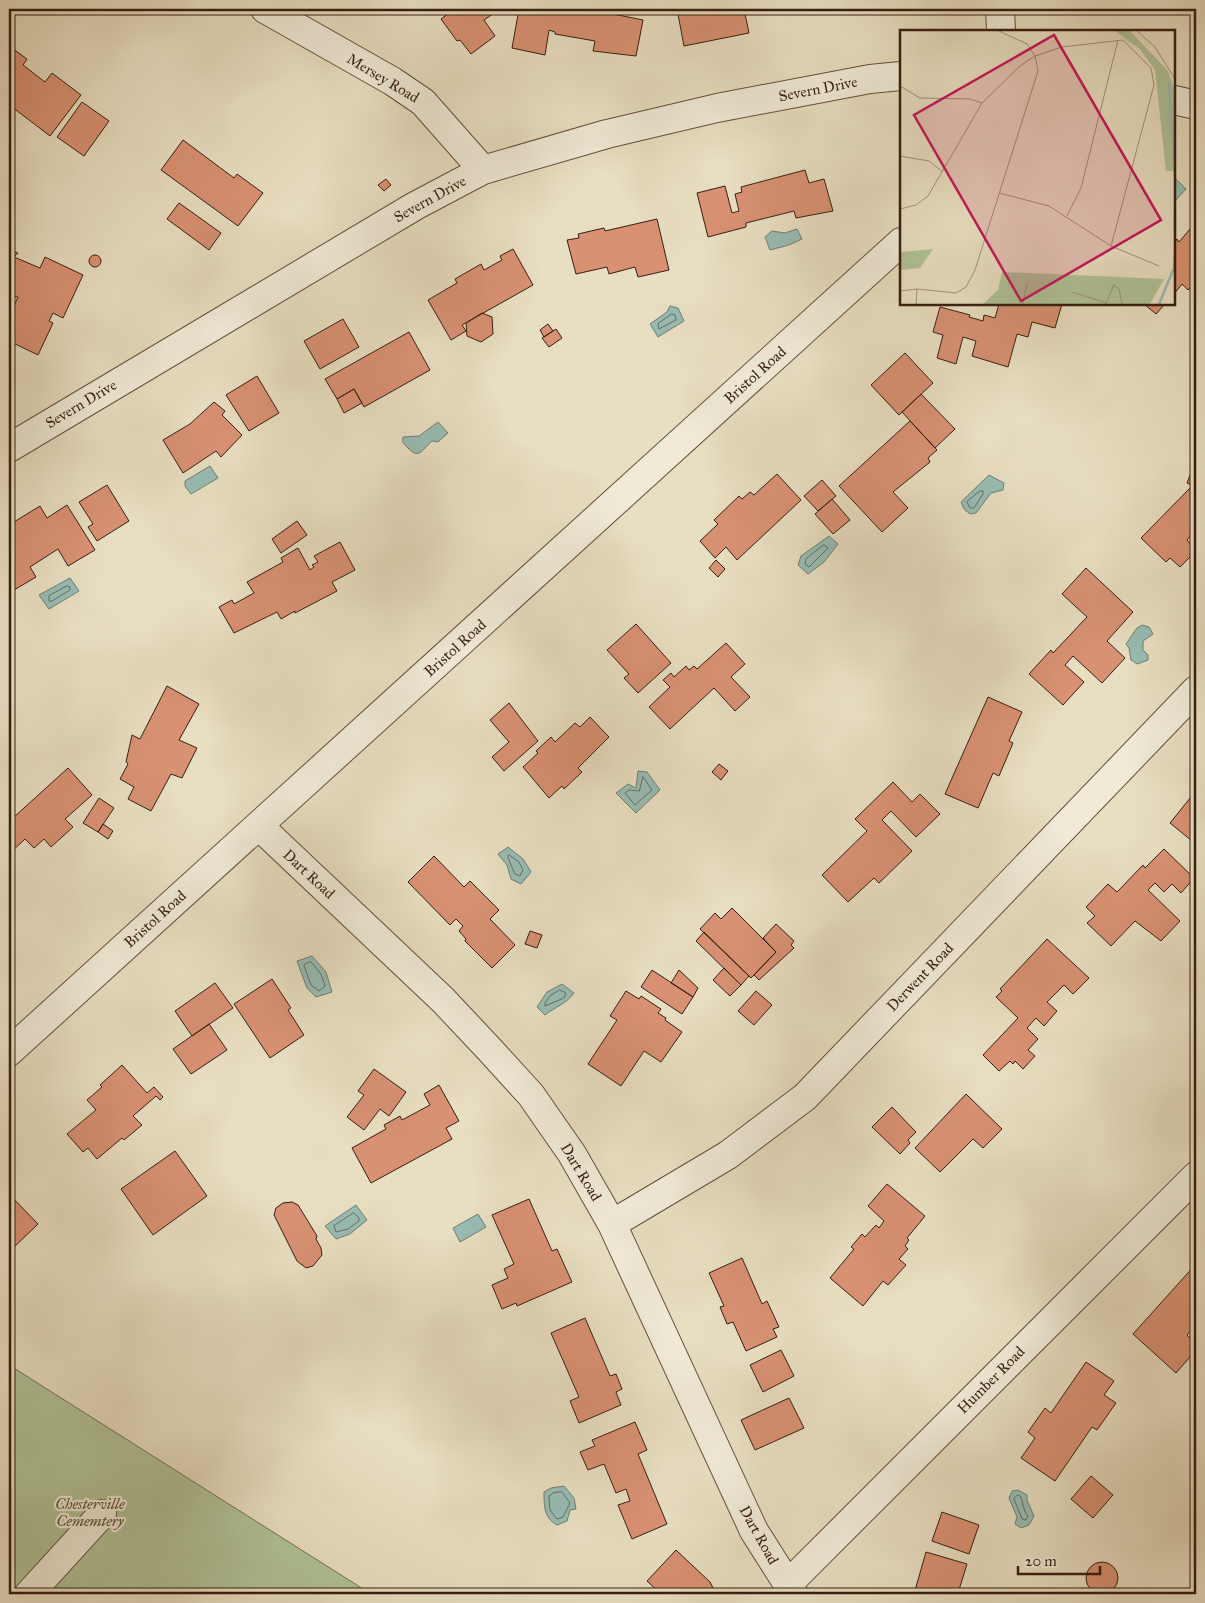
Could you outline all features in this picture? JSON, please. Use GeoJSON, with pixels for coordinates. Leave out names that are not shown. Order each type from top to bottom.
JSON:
{"type":"FeatureCollection","features":[{"type":"Feature","properties":{"kind":"street","name":"Mersey Road"},"geometry":{"type":"LineString","coordinates":[[265,9],[392,81],[423,102],[482,170]]}},
{"type":"Feature","properties":{"kind":"street"},"geometry":{"type":"LineString","coordinates":[[1000,9],[1001,30]]}},
{"type":"Feature","properties":{"kind":"street","name":"Severn Drive"},"geometry":{"type":"LineString","coordinates":[[9,448],[415,206],[482,170],[607,134],[717,108],[870,79],[900,76]]}},
{"type":"Feature","properties":{"kind":"street"},"geometry":{"type":"LineString","coordinates":[[1175,100],[1196,105]]}},
{"type":"Feature","properties":{"kind":"street","name":"Bristol Road"},"geometry":{"type":"LineString","coordinates":[[9,1052],[900,243]]}},
{"type":"Feature","properties":{"kind":"street","name":"Derwent Road"},"geometry":{"type":"LineString","coordinates":[[612,1224],[728,1155],[804,1097],[1196,690]]}},
{"type":"Feature","properties":{"kind":"street","name":"Dart Road"},"geometry":{"type":"LineString","coordinates":[[259,826],[436,994],[531,1095],[562,1140],[612,1224],[754,1531],[790,1589]]}},
{"type":"Feature","properties":{"kind":"street","name":"Humber Road"},"geometry":{"type":"LineString","coordinates":[[790,1589],[1196,1176]]}},
{"type":"Feature","properties":{"kind":"street"},"geometry":{"type":"LineString","coordinates":[[28,1594],[102,1514]]}},
{"type":"Feature","properties":{"kind":"green space","name":"Chesterville Cememtery"},"geometry":{"type":"Polygon","coordinates":[[[9,1365],[371,1594],[9,1594],[9,1365]]]}},
{"type":"Feature","properties":{"kind":"water"},"geometry":{"type":"Polygon","coordinates":[[[1175,178],[1186,189],[1175,199],[1175,178]]]}},
{"type":"Feature","properties":{"kind":"water"},"geometry":{"type":"Polygon","coordinates":[[[797,229],[802,239],[770,250],[765,237],[772,231],[785,233],[797,229]]]}},
{"type":"Feature","properties":{"kind":"water"},"geometry":{"type":"Polygon","coordinates":[[[670,306],[678,308],[684,321],[658,337],[650,324],[667,312],[670,306]]]}},
{"type":"Feature","properties":{"kind":"water"},"geometry":{"type":"Polygon","coordinates":[[[438,422],[448,433],[438,442],[432,441],[420,453],[414,453],[403,443],[403,437],[419,436],[438,422]]]}},
{"type":"Feature","properties":{"kind":"water"},"geometry":{"type":"Polygon","coordinates":[[[210,466],[218,478],[191,494],[185,486],[185,481],[210,466]]]}},
{"type":"Feature","properties":{"kind":"water"},"geometry":{"type":"Polygon","coordinates":[[[989,475],[1004,483],[1003,490],[991,493],[976,513],[970,514],[964,509],[961,502],[989,475]]]}},
{"type":"Feature","properties":{"kind":"water"},"geometry":{"type":"Polygon","coordinates":[[[829,536],[838,544],[824,562],[808,574],[798,565],[801,556],[829,536]]]}},
{"type":"Feature","properties":{"kind":"water"},"geometry":{"type":"Polygon","coordinates":[[[70,578],[79,591],[49,609],[39,595],[70,578]]]}},
{"type":"Feature","properties":{"kind":"water"},"geometry":{"type":"Polygon","coordinates":[[[1142,625],[1149,627],[1153,634],[1143,641],[1143,650],[1148,655],[1148,660],[1137,664],[1131,660],[1129,648],[1126,644],[1137,628],[1142,625]]]}},
{"type":"Feature","properties":{"kind":"water"},"geometry":{"type":"Polygon","coordinates":[[[638,771],[647,772],[660,790],[636,813],[616,793],[628,784],[636,788],[638,771]]]}},
{"type":"Feature","properties":{"kind":"water"},"geometry":{"type":"Polygon","coordinates":[[[508,847],[523,859],[531,872],[521,884],[511,879],[507,865],[498,854],[508,847]]]}},
{"type":"Feature","properties":{"kind":"water"},"geometry":{"type":"Polygon","coordinates":[[[312,956],[326,972],[332,992],[316,997],[307,988],[297,961],[312,956]]]}},
{"type":"Feature","properties":{"kind":"water"},"geometry":{"type":"Polygon","coordinates":[[[562,984],[574,993],[564,1003],[545,1015],[537,1007],[547,992],[562,984]]]}},
{"type":"Feature","properties":{"kind":"water"},"geometry":{"type":"Polygon","coordinates":[[[356,1205],[367,1220],[350,1234],[336,1239],[325,1226],[356,1205]]]}},
{"type":"Feature","properties":{"kind":"water"},"geometry":{"type":"Polygon","coordinates":[[[478,1214],[486,1227],[460,1242],[453,1228],[478,1214]]]}},
{"type":"Feature","properties":{"kind":"water"},"geometry":{"type":"Polygon","coordinates":[[[564,1486],[574,1498],[576,1509],[570,1510],[567,1521],[557,1525],[547,1515],[544,1492],[551,1488],[564,1486]]]}},
{"type":"Feature","properties":{"kind":"water"},"geometry":{"type":"Polygon","coordinates":[[[1018,1490],[1027,1495],[1027,1500],[1034,1516],[1029,1525],[1021,1528],[1015,1524],[1017,1517],[1009,1498],[1012,1491],[1018,1490]]]}},
{"type":"Feature","properties":{"kind":"building"},"geometry":{"type":"Polygon","coordinates":[[[451,9],[492,9],[494,13],[484,20],[495,36],[471,54],[460,40],[457,41],[441,19],[452,11],[451,9]]]}},
{"type":"Feature","properties":{"kind":"building"},"geometry":{"type":"Polygon","coordinates":[[[519,9],[609,9],[608,13],[643,20],[636,56],[593,51],[595,41],[555,34],[555,32],[549,30],[545,55],[512,48],[519,9]]]}},
{"type":"Feature","properties":{"kind":"building"},"geometry":{"type":"Polygon","coordinates":[[[677,9],[744,9],[749,33],[684,46],[677,9]]]}},
{"type":"Feature","properties":{"kind":"building"},"geometry":{"type":"Polygon","coordinates":[[[9,46],[27,59],[23,65],[45,82],[52,73],[81,95],[50,136],[12,107],[15,103],[9,98],[9,46]]]}},
{"type":"Feature","properties":{"kind":"building"},"geometry":{"type":"Polygon","coordinates":[[[82,102],[109,121],[84,156],[57,137],[82,102]]]}},
{"type":"Feature","properties":{"kind":"building"},"geometry":{"type":"Polygon","coordinates":[[[183,140],[234,178],[237,174],[263,193],[238,226],[161,170],[183,140]]]}},
{"type":"Feature","properties":{"kind":"building"},"geometry":{"type":"Polygon","coordinates":[[[805,170],[809,183],[824,179],[833,211],[796,218],[794,211],[746,223],[746,227],[708,237],[697,193],[725,186],[732,213],[739,211],[735,194],[742,192],[741,187],[805,170]]]}},
{"type":"Feature","properties":{"kind":"building"},"geometry":{"type":"Polygon","coordinates":[[[386,179],[391,185],[384,191],[378,185],[386,179]]]}},
{"type":"Feature","properties":{"kind":"building"},"geometry":{"type":"Polygon","coordinates":[[[179,203],[221,233],[209,250],[167,219],[179,203]]]}},
{"type":"Feature","properties":{"kind":"building"},"geometry":{"type":"Polygon","coordinates":[[[657,219],[669,270],[638,277],[635,267],[609,274],[607,267],[576,274],[567,240],[579,238],[578,234],[604,228],[605,231],[657,219]]]}},
{"type":"Feature","properties":{"kind":"building"},"geometry":{"type":"Polygon","coordinates":[[[1196,222],[1196,281],[1188,290],[1182,284],[1175,293],[1175,242],[1177,239],[1179,242],[1196,222]]]}},
{"type":"Feature","properties":{"kind":"building"},"geometry":{"type":"Polygon","coordinates":[[[9,249],[18,253],[14,257],[40,268],[45,257],[83,275],[63,318],[53,313],[49,321],[53,323],[38,355],[9,341],[9,317],[18,297],[9,296],[9,249]]]}},
{"type":"Feature","properties":{"kind":"building"},"geometry":{"type":"Polygon","coordinates":[[[513,249],[533,285],[462,325],[466,331],[451,340],[428,300],[457,283],[455,279],[481,264],[484,270],[502,260],[500,256],[513,249]]]}},
{"type":"Feature","properties":{"kind":"building"},"geometry":{"type":"Polygon","coordinates":[[[95,255],[101,261],[95,267],[89,261],[95,255]]]}},
{"type":"Feature","properties":{"kind":"building"},"geometry":{"type":"Polygon","coordinates":[[[999,305],[1062,305],[1055,328],[1032,322],[1028,337],[1017,334],[1008,367],[972,356],[976,341],[963,337],[956,364],[937,358],[943,335],[933,332],[940,307],[970,315],[969,317],[983,321],[984,315],[995,318],[999,305]]]}},
{"type":"Feature","properties":{"kind":"building"},"geometry":{"type":"Polygon","coordinates":[[[1145,305],[1164,305],[1156,314],[1145,305]]]}},
{"type":"Feature","properties":{"kind":"building"},"geometry":{"type":"Polygon","coordinates":[[[482,313],[492,317],[493,334],[481,342],[467,336],[466,323],[482,313]]]}},
{"type":"Feature","properties":{"kind":"building"},"geometry":{"type":"Polygon","coordinates":[[[343,319],[359,347],[320,369],[304,341],[343,319]]]}},
{"type":"Feature","properties":{"kind":"building"},"geometry":{"type":"Polygon","coordinates":[[[548,324],[553,331],[544,337],[540,330],[548,324]]]}},
{"type":"Feature","properties":{"kind":"building"},"geometry":{"type":"Polygon","coordinates":[[[556,329],[562,338],[549,347],[542,338],[556,329]]]}},
{"type":"Feature","properties":{"kind":"building"},"geometry":{"type":"Polygon","coordinates":[[[409,332],[430,370],[364,407],[354,389],[337,399],[325,379],[409,332]]]}},
{"type":"Feature","properties":{"kind":"building"},"geometry":{"type":"Polygon","coordinates":[[[905,353],[933,383],[899,415],[871,385],[905,353]]]}},
{"type":"Feature","properties":{"kind":"building"},"geometry":{"type":"Polygon","coordinates":[[[257,376],[279,413],[249,431],[226,395],[257,376]]]}},
{"type":"Feature","properties":{"kind":"building"},"geometry":{"type":"Polygon","coordinates":[[[354,389],[362,403],[344,413],[337,399],[354,389]]]}},
{"type":"Feature","properties":{"kind":"building"},"geometry":{"type":"Polygon","coordinates":[[[921,394],[955,429],[935,448],[902,412],[921,394]]]}},
{"type":"Feature","properties":{"kind":"building"},"geometry":{"type":"Polygon","coordinates":[[[214,402],[225,411],[222,415],[242,435],[221,457],[216,451],[183,473],[163,440],[190,424],[214,402]]]}},
{"type":"Feature","properties":{"kind":"building"},"geometry":{"type":"Polygon","coordinates":[[[910,421],[937,450],[928,458],[930,462],[893,492],[908,508],[882,532],[839,486],[910,421]]]}},
{"type":"Feature","properties":{"kind":"building"},"geometry":{"type":"Polygon","coordinates":[[[1194,465],[1196,466],[1196,487],[1187,483],[1194,465]]]}},
{"type":"Feature","properties":{"kind":"building"},"geometry":{"type":"Polygon","coordinates":[[[777,474],[801,500],[737,560],[726,547],[715,558],[700,541],[718,524],[714,520],[739,496],[742,499],[750,492],[754,495],[777,474]]]}},
{"type":"Feature","properties":{"kind":"building"},"geometry":{"type":"Polygon","coordinates":[[[822,480],[836,496],[818,511],[804,496],[822,480]]]}},
{"type":"Feature","properties":{"kind":"building"},"geometry":{"type":"Polygon","coordinates":[[[107,485],[129,521],[97,541],[88,527],[93,524],[79,502],[107,485]]]}},
{"type":"Feature","properties":{"kind":"building"},"geometry":{"type":"Polygon","coordinates":[[[1192,486],[1196,491],[1196,530],[1187,540],[1196,551],[1180,567],[1170,558],[1166,562],[1141,538],[1192,486]]]}},
{"type":"Feature","properties":{"kind":"building"},"geometry":{"type":"Polygon","coordinates":[[[832,499],[850,520],[833,534],[815,514],[832,499]]]}},
{"type":"Feature","properties":{"kind":"building"},"geometry":{"type":"Polygon","coordinates":[[[67,505],[95,550],[68,566],[58,549],[30,567],[36,577],[14,590],[9,582],[9,525],[40,506],[47,518],[67,505]]]}},
{"type":"Feature","properties":{"kind":"building"},"geometry":{"type":"Polygon","coordinates":[[[297,521],[307,535],[281,553],[272,539],[297,521]]]}},
{"type":"Feature","properties":{"kind":"building"},"geometry":{"type":"Polygon","coordinates":[[[340,542],[355,570],[332,582],[337,591],[281,619],[277,612],[234,633],[219,607],[232,600],[234,604],[254,593],[247,582],[283,562],[281,558],[298,548],[310,570],[314,567],[312,565],[318,562],[314,556],[340,542]]]}},
{"type":"Feature","properties":{"kind":"building"},"geometry":{"type":"Polygon","coordinates":[[[716,560],[725,569],[718,577],[709,568],[716,560]]]}},
{"type":"Feature","properties":{"kind":"building"},"geometry":{"type":"Polygon","coordinates":[[[1086,568],[1133,612],[1107,641],[1125,658],[1102,683],[1073,656],[1065,665],[1084,682],[1063,705],[1029,674],[1051,650],[1053,653],[1087,617],[1062,594],[1086,568]]]}},
{"type":"Feature","properties":{"kind":"building"},"geometry":{"type":"Polygon","coordinates":[[[636,624],[671,663],[638,693],[624,678],[629,674],[607,650],[636,624]]]}},
{"type":"Feature","properties":{"kind":"building"},"geometry":{"type":"Polygon","coordinates":[[[726,643],[745,664],[731,677],[750,697],[735,711],[714,688],[670,729],[649,707],[670,687],[663,680],[671,673],[674,677],[686,666],[689,670],[694,666],[697,669],[726,643]]]}},
{"type":"Feature","properties":{"kind":"building"},"geometry":{"type":"Polygon","coordinates":[[[167,686],[199,704],[179,740],[197,748],[182,778],[171,774],[151,811],[128,799],[134,787],[120,779],[128,764],[126,762],[132,735],[140,739],[167,686]]]}},
{"type":"Feature","properties":{"kind":"building"},"geometry":{"type":"Polygon","coordinates":[[[988,697],[1022,712],[1009,741],[1013,743],[999,776],[993,773],[978,808],[945,794],[988,697]]]}},
{"type":"Feature","properties":{"kind":"building"},"geometry":{"type":"Polygon","coordinates":[[[509,703],[538,741],[504,771],[492,757],[509,742],[490,720],[509,703]]]}},
{"type":"Feature","properties":{"kind":"building"},"geometry":{"type":"Polygon","coordinates":[[[590,717],[609,737],[578,768],[582,772],[564,789],[562,786],[549,798],[523,767],[551,737],[555,742],[575,723],[580,727],[590,717]]]}},
{"type":"Feature","properties":{"kind":"building"},"geometry":{"type":"Polygon","coordinates":[[[719,764],[728,771],[721,780],[712,772],[719,764]]]}},
{"type":"Feature","properties":{"kind":"building"},"geometry":{"type":"Polygon","coordinates":[[[68,768],[92,795],[65,819],[73,827],[51,847],[44,839],[34,848],[25,839],[9,854],[9,814],[13,818],[68,768]]]}},
{"type":"Feature","properties":{"kind":"building"},"geometry":{"type":"Polygon","coordinates":[[[893,782],[912,802],[920,794],[940,814],[916,837],[891,811],[882,820],[912,851],[879,883],[874,878],[848,902],[822,875],[867,831],[855,819],[893,782]]]}},
{"type":"Feature","properties":{"kind":"building"},"geometry":{"type":"Polygon","coordinates":[[[1191,797],[1196,802],[1196,836],[1192,841],[1170,823],[1191,797]]]}},
{"type":"Feature","properties":{"kind":"building"},"geometry":{"type":"Polygon","coordinates":[[[99,798],[114,808],[98,832],[83,823],[99,798]]]}},
{"type":"Feature","properties":{"kind":"building"},"geometry":{"type":"Polygon","coordinates":[[[103,824],[113,831],[108,839],[98,832],[103,824]]]}},
{"type":"Feature","properties":{"kind":"building"},"geometry":{"type":"Polygon","coordinates":[[[1164,849],[1194,878],[1181,893],[1172,884],[1164,892],[1155,883],[1148,890],[1180,921],[1161,941],[1135,921],[1111,946],[1087,923],[1095,916],[1086,907],[1108,884],[1117,892],[1143,865],[1145,868],[1164,849]]]}},
{"type":"Feature","properties":{"kind":"building"},"geometry":{"type":"Polygon","coordinates":[[[434,856],[464,887],[470,881],[499,910],[490,919],[515,945],[492,968],[465,941],[466,939],[459,931],[463,926],[456,919],[450,925],[408,882],[434,856]]]}},
{"type":"Feature","properties":{"kind":"building"},"geometry":{"type":"Polygon","coordinates":[[[732,908],[776,952],[751,978],[700,929],[715,913],[721,919],[732,908]]]}},
{"type":"Feature","properties":{"kind":"building"},"geometry":{"type":"Polygon","coordinates":[[[776,924],[794,941],[791,945],[794,948],[759,980],[754,975],[776,952],[763,938],[776,924]]]}},
{"type":"Feature","properties":{"kind":"building"},"geometry":{"type":"Polygon","coordinates":[[[530,931],[542,935],[537,948],[525,944],[530,931]]]}},
{"type":"Feature","properties":{"kind":"building"},"geometry":{"type":"Polygon","coordinates":[[[704,932],[749,976],[741,985],[696,941],[704,932]]]}},
{"type":"Feature","properties":{"kind":"building"},"geometry":{"type":"Polygon","coordinates":[[[1047,939],[1089,978],[1073,994],[1064,985],[1047,1002],[1057,1011],[1044,1026],[1036,1018],[1027,1028],[1038,1039],[1028,1050],[1035,1056],[1023,1069],[1015,1061],[1013,1064],[1010,1061],[999,1071],[983,1055],[1018,1018],[996,997],[1002,991],[1000,989],[1047,939]]]}},
{"type":"Feature","properties":{"kind":"building"},"geometry":{"type":"Polygon","coordinates":[[[724,968],[741,985],[730,996],[713,980],[724,968]]]}},
{"type":"Feature","properties":{"kind":"building"},"geometry":{"type":"Polygon","coordinates":[[[652,970],[693,997],[682,1014],[641,987],[652,970]]]}},
{"type":"Feature","properties":{"kind":"building"},"geometry":{"type":"Polygon","coordinates":[[[679,970],[698,988],[693,997],[671,983],[679,970]]]}},
{"type":"Feature","properties":{"kind":"building"},"geometry":{"type":"Polygon","coordinates":[[[272,979],[291,1008],[288,1010],[304,1035],[270,1058],[234,1004],[272,979]]]}},
{"type":"Feature","properties":{"kind":"building"},"geometry":{"type":"Polygon","coordinates":[[[215,983],[233,1008],[192,1036],[175,1011],[215,983]]]}},
{"type":"Feature","properties":{"kind":"building"},"geometry":{"type":"Polygon","coordinates":[[[626,991],[639,999],[641,996],[661,1009],[658,1013],[682,1032],[661,1062],[644,1051],[621,1086],[588,1064],[617,1020],[610,1016],[626,991]]]}},
{"type":"Feature","properties":{"kind":"building"},"geometry":{"type":"Polygon","coordinates":[[[756,991],[772,1005],[754,1025],[738,1011],[756,991]]]}},
{"type":"Feature","properties":{"kind":"building"},"geometry":{"type":"Polygon","coordinates":[[[209,1024],[227,1050],[191,1074],[173,1049],[209,1024]]]}},
{"type":"Feature","properties":{"kind":"building"},"geometry":{"type":"Polygon","coordinates":[[[122,1065],[147,1093],[154,1087],[163,1097],[160,1100],[156,1096],[133,1116],[142,1125],[124,1140],[122,1138],[97,1159],[88,1148],[83,1152],[67,1134],[96,1110],[87,1100],[122,1065]]]}},
{"type":"Feature","properties":{"kind":"building"},"geometry":{"type":"Polygon","coordinates":[[[374,1069],[406,1092],[389,1116],[380,1109],[364,1130],[347,1117],[364,1095],[358,1091],[374,1069]]]}},
{"type":"Feature","properties":{"kind":"building"},"geometry":{"type":"Polygon","coordinates":[[[439,1085],[459,1121],[446,1128],[452,1139],[371,1183],[352,1148],[386,1129],[384,1125],[400,1116],[402,1120],[430,1105],[424,1094],[439,1085]]]}},
{"type":"Feature","properties":{"kind":"building"},"geometry":{"type":"Polygon","coordinates":[[[966,1094],[1002,1129],[983,1148],[973,1139],[940,1172],[915,1148],[966,1094]]]}},
{"type":"Feature","properties":{"kind":"building"},"geometry":{"type":"Polygon","coordinates":[[[892,1107],[916,1132],[908,1140],[910,1143],[900,1154],[872,1127],[892,1107]]]}},
{"type":"Feature","properties":{"kind":"building"},"geometry":{"type":"Polygon","coordinates":[[[175,1151],[207,1196],[153,1235],[121,1189],[175,1151]]]}},
{"type":"Feature","properties":{"kind":"building"},"geometry":{"type":"Polygon","coordinates":[[[887,1184],[925,1216],[907,1238],[909,1240],[905,1246],[908,1249],[899,1259],[906,1265],[888,1285],[883,1281],[863,1306],[830,1278],[854,1249],[851,1247],[862,1234],[865,1237],[876,1225],[879,1228],[884,1221],[868,1206],[887,1184]]]}},
{"type":"Feature","properties":{"kind":"building"},"geometry":{"type":"Polygon","coordinates":[[[9,1194],[38,1224],[9,1252],[9,1194]]]}},
{"type":"Feature","properties":{"kind":"building"},"geometry":{"type":"Polygon","coordinates":[[[529,1199],[552,1251],[557,1249],[572,1282],[517,1306],[516,1303],[502,1309],[492,1285],[508,1278],[504,1269],[514,1264],[492,1215],[529,1199]]]}},
{"type":"Feature","properties":{"kind":"building"},"geometry":{"type":"Polygon","coordinates":[[[292,1202],[298,1205],[317,1236],[316,1239],[321,1248],[322,1255],[313,1266],[306,1268],[297,1261],[274,1215],[276,1208],[283,1203],[292,1202]]]}},
{"type":"Feature","properties":{"kind":"building"},"geometry":{"type":"Polygon","coordinates":[[[742,1258],[762,1304],[767,1301],[779,1327],[773,1329],[777,1337],[746,1351],[733,1322],[727,1324],[720,1307],[724,1306],[709,1273],[742,1258]]]}},
{"type":"Feature","properties":{"kind":"building"},"geometry":{"type":"Polygon","coordinates":[[[1196,1264],[1196,1325],[1187,1335],[1196,1344],[1196,1350],[1176,1373],[1133,1334],[1196,1264]]]}},
{"type":"Feature","properties":{"kind":"building"},"geometry":{"type":"Polygon","coordinates":[[[585,1318],[610,1376],[616,1374],[622,1389],[616,1392],[621,1405],[579,1423],[570,1401],[579,1397],[551,1333],[585,1318]]]}},
{"type":"Feature","properties":{"kind":"building"},"geometry":{"type":"Polygon","coordinates":[[[781,1350],[794,1376],[763,1392],[750,1365],[781,1350]]]}},
{"type":"Feature","properties":{"kind":"building"},"geometry":{"type":"Polygon","coordinates":[[[1086,1362],[1114,1381],[1104,1395],[1116,1403],[1097,1430],[1092,1427],[1055,1481],[1021,1458],[1035,1438],[1028,1432],[1045,1408],[1051,1413],[1086,1362]]]}},
{"type":"Feature","properties":{"kind":"building"},"geometry":{"type":"Polygon","coordinates":[[[789,1398],[804,1428],[755,1450],[741,1420],[789,1398]]]}},
{"type":"Feature","properties":{"kind":"building"},"geometry":{"type":"Polygon","coordinates":[[[635,1422],[647,1450],[638,1454],[667,1524],[632,1539],[618,1505],[630,1501],[626,1489],[616,1493],[604,1464],[588,1470],[580,1452],[595,1446],[592,1440],[635,1422]]]}},
{"type":"Feature","properties":{"kind":"building"},"geometry":{"type":"Polygon","coordinates":[[[1091,1476],[1113,1495],[1093,1518],[1071,1499],[1091,1476]]]}},
{"type":"Feature","properties":{"kind":"building"},"geometry":{"type":"Polygon","coordinates":[[[942,1512],[979,1525],[969,1554],[932,1541],[942,1512]]]}},
{"type":"Feature","properties":{"kind":"building"},"geometry":{"type":"Polygon","coordinates":[[[676,1550],[710,1582],[716,1594],[661,1594],[647,1581],[676,1550]]]}},
{"type":"Feature","properties":{"kind":"building"},"geometry":{"type":"Polygon","coordinates":[[[926,1552],[967,1564],[959,1590],[954,1589],[952,1594],[914,1594],[926,1552]]]}},
{"type":"Feature","properties":{"kind":"building"},"geometry":{"type":"Polygon","coordinates":[[[1102,1562],[1108,1563],[1113,1567],[1117,1572],[1117,1584],[1113,1589],[1108,1593],[1102,1594],[1096,1593],[1091,1589],[1087,1584],[1086,1578],[1087,1572],[1091,1567],[1096,1563],[1102,1562]]]}}]}
